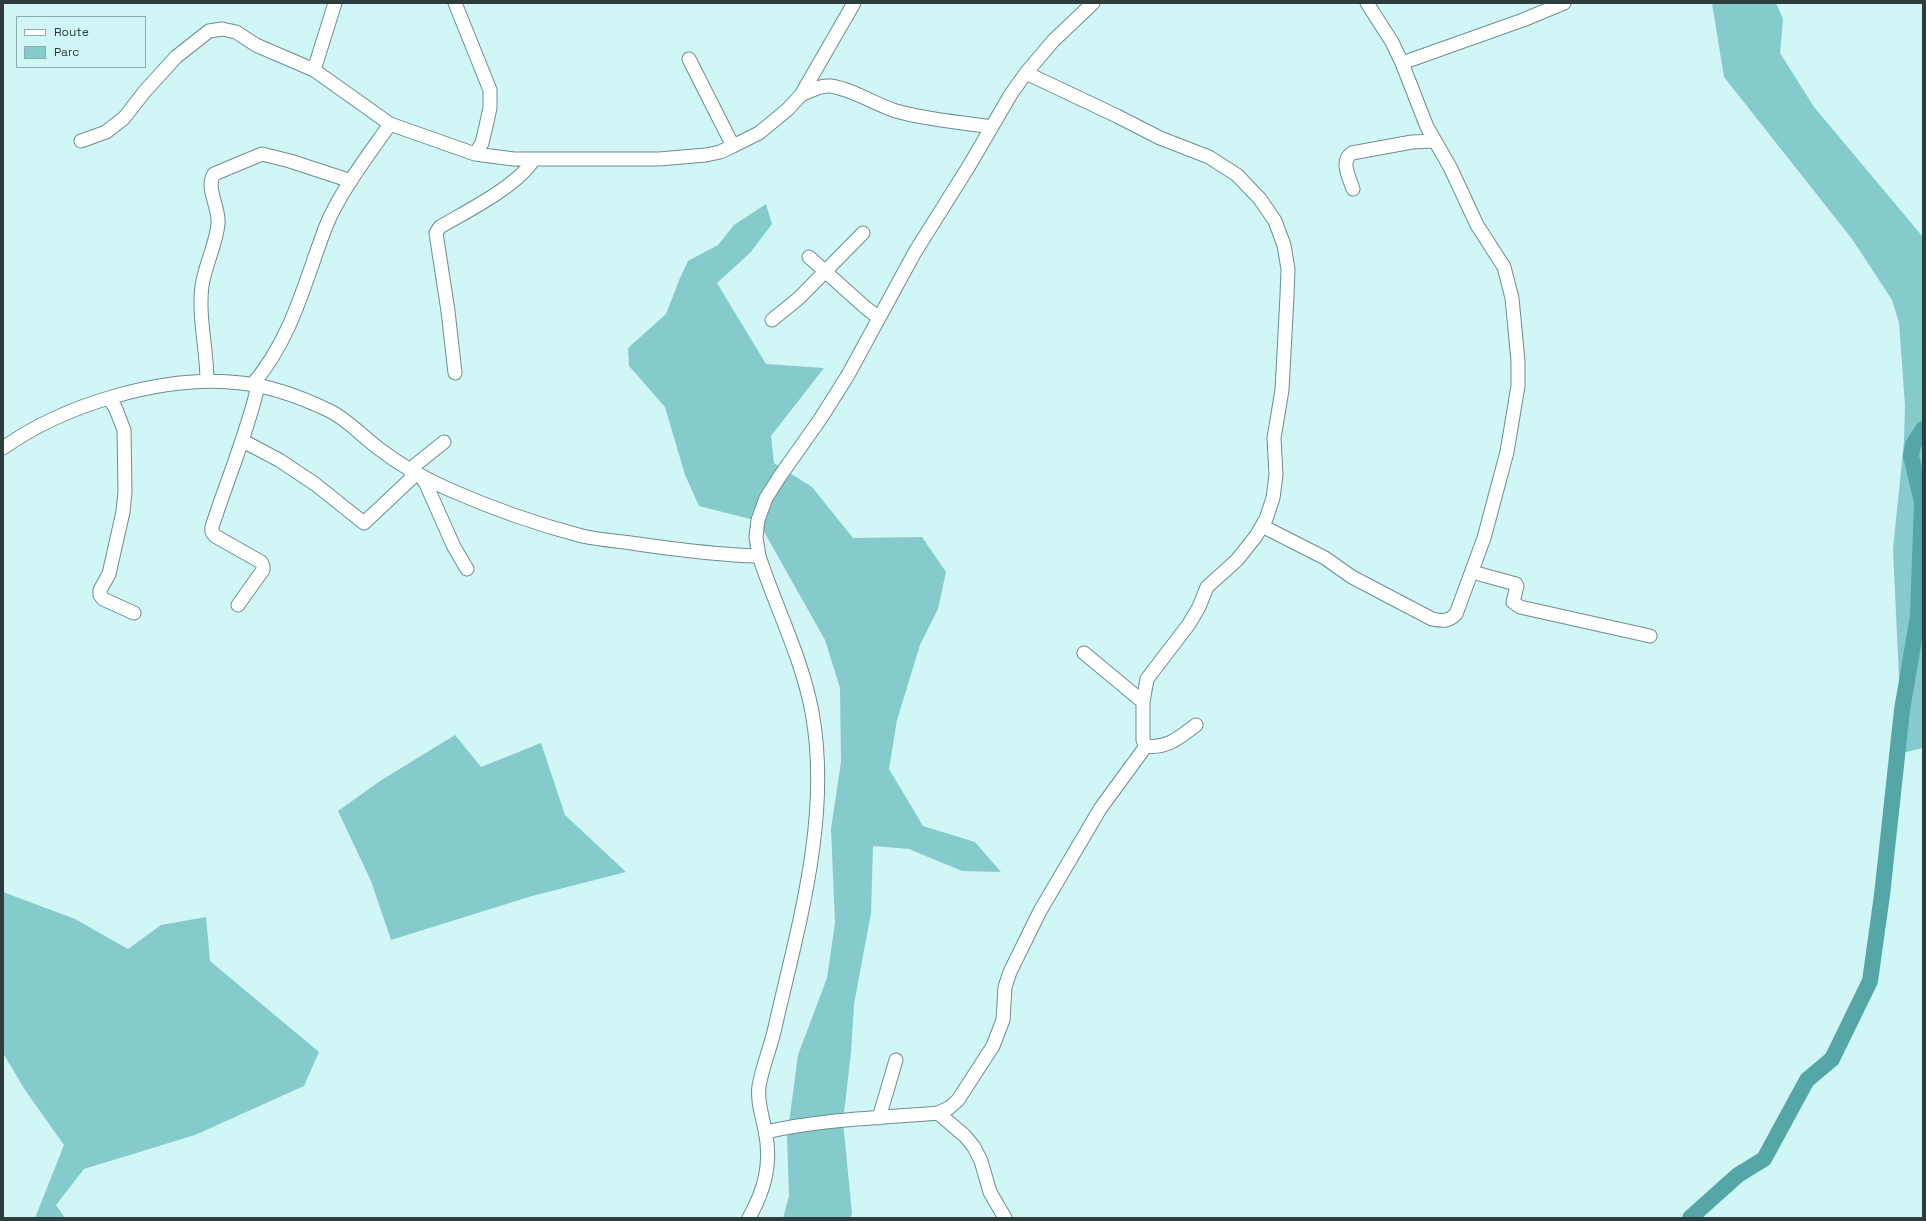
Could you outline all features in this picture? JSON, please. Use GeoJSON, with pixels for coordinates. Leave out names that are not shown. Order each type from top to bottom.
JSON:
{"type":"FeatureCollection","features":[{"type":"Feature","properties":{"kind":"street"},"geometry":{"type":"LineString","coordinates":[[314,70],[335,3]]}},
{"type":"Feature","properties":{"kind":"street"},"geometry":{"type":"LineString","coordinates":[[455,3],[490,90],[490,108],[478,148]]}},
{"type":"Feature","properties":{"kind":"street"},"geometry":{"type":"LineString","coordinates":[[82,141],[106,132],[124,118],[145,91],[176,57],[209,30],[222,29],[236,32],[256,45],[314,70],[390,124],[478,148],[489,156],[534,159],[659,159],[706,155],[720,152],[759,133],[787,110],[801,95],[854,3]]}},
{"type":"Feature","properties":{"kind":"street"},"geometry":{"type":"LineString","coordinates":[[749,1218],[760,1198],[767,1175],[766,1132],[758,1093],[762,1073],[776,1025],[800,918],[815,826],[818,777],[816,742],[805,680],[759,556],[756,537],[758,520],[766,498],[836,394],[915,252],[1011,94],[1026,73],[1053,41],[1094,3]]}},
{"type":"Feature","properties":{"kind":"street"},"geometry":{"type":"LineString","coordinates":[[1262,526],[1325,558],[1352,577],[1432,619],[1443,621],[1450,620],[1456,614],[1484,538],[1507,452],[1518,386],[1518,360],[1512,298],[1504,266],[1477,225],[1450,167],[1434,141],[1402,63],[1385,29],[1367,3]]}},
{"type":"Feature","properties":{"kind":"street"},"geometry":{"type":"LineString","coordinates":[[1402,63],[1523,20],[1564,3]]}},
{"type":"Feature","properties":{"kind":"street"},"geometry":{"type":"LineString","coordinates":[[688,59],[734,146]]}},
{"type":"Feature","properties":{"kind":"street"},"geometry":{"type":"LineString","coordinates":[[1026,73],[1160,138],[1209,157],[1237,175],[1260,199],[1275,221],[1284,245],[1288,269],[1287,296],[1282,390],[1274,438],[1276,475],[1273,498],[1262,526],[1237,560],[1207,588],[1199,607],[1189,624],[1147,679],[1143,702],[1143,740],[1146,746]]}},
{"type":"Feature","properties":{"kind":"street"},"geometry":{"type":"LineString","coordinates":[[801,95],[821,86],[828,86],[847,91],[894,110],[915,116],[992,127]]}},
{"type":"Feature","properties":{"kind":"street"},"geometry":{"type":"LineString","coordinates":[[238,605],[263,570],[263,566],[261,562],[215,536],[212,532],[212,527],[227,481],[243,441],[255,385],[288,329],[327,225],[352,181],[390,124]]}},
{"type":"Feature","properties":{"kind":"street"},"geometry":{"type":"LineString","coordinates":[[1352,189],[1345,162],[1347,156],[1352,153],[1412,142],[1434,141]]}},
{"type":"Feature","properties":{"kind":"street"},"geometry":{"type":"LineString","coordinates":[[207,381],[201,306],[202,286],[218,224],[218,211],[211,185],[211,179],[214,174],[262,154],[290,160],[352,181]]}},
{"type":"Feature","properties":{"kind":"street"},"geometry":{"type":"LineString","coordinates":[[455,373],[448,311],[436,233],[440,227],[505,188],[523,173],[534,159]]}},
{"type":"Feature","properties":{"kind":"street"},"geometry":{"type":"LineString","coordinates":[[772,320],[799,298],[863,233]]}},
{"type":"Feature","properties":{"kind":"street"},"geometry":{"type":"LineString","coordinates":[[809,257],[878,317]]}},
{"type":"Feature","properties":{"kind":"street"},"geometry":{"type":"LineString","coordinates":[[3,448],[50,420],[87,405],[128,392],[181,383],[207,381],[255,385],[331,412],[344,419],[377,448],[415,473],[480,502],[542,524],[583,536],[672,550],[708,554],[759,556]]}},
{"type":"Feature","properties":{"kind":"street"},"geometry":{"type":"LineString","coordinates":[[109,399],[115,407],[124,430],[125,492],[123,512],[109,574],[100,590],[100,595],[103,599],[134,613]]}},
{"type":"Feature","properties":{"kind":"street"},"geometry":{"type":"LineString","coordinates":[[243,441],[279,460],[315,484],[364,523],[444,442]]}},
{"type":"Feature","properties":{"kind":"street"},"geometry":{"type":"LineString","coordinates":[[415,473],[426,484],[454,547],[467,569]]}},
{"type":"Feature","properties":{"kind":"street"},"geometry":{"type":"LineString","coordinates":[[1472,572],[1516,584],[1517,586],[1513,602],[1520,607],[1650,636]]}},
{"type":"Feature","properties":{"kind":"street"},"geometry":{"type":"LineString","coordinates":[[1084,653],[1143,702]]}},
{"type":"Feature","properties":{"kind":"street"},"geometry":{"type":"LineString","coordinates":[[1146,746],[1162,746],[1172,743],[1196,725]]}},
{"type":"Feature","properties":{"kind":"street"},"geometry":{"type":"LineString","coordinates":[[766,1132],[784,1128],[938,1113],[949,1108],[958,1100],[993,1046],[1003,1020],[1005,987],[1016,959],[1040,912],[1100,809],[1146,746]]}},
{"type":"Feature","properties":{"kind":"street"},"geometry":{"type":"LineString","coordinates":[[879,1118],[896,1060]]}},
{"type":"Feature","properties":{"kind":"street"},"geometry":{"type":"LineString","coordinates":[[938,1113],[965,1136],[974,1147],[981,1161],[990,1192],[1005,1218]]}},
{"type":"Feature","properties":{"kind":"green space"},"geometry":{"type":"Polygon","coordinates":[[[1712,3],[1776,3],[1783,19],[1780,53],[1814,107],[1923,237],[1923,748],[1890,756],[1901,721],[1893,549],[1904,441],[1905,405],[1899,323],[1892,300],[1852,239],[1724,77],[1712,3]]]}},
{"type":"Feature","properties":{"kind":"green space"},"geometry":{"type":"Polygon","coordinates":[[[766,204],[772,224],[750,253],[717,283],[766,364],[824,368],[771,436],[774,463],[812,487],[853,538],[922,537],[946,572],[938,609],[920,645],[897,720],[889,769],[923,826],[975,842],[1001,872],[962,871],[909,849],[873,846],[871,913],[854,1004],[851,1053],[843,1121],[852,1214],[850,1218],[783,1218],[789,1196],[787,1138],[798,1055],[827,978],[835,923],[831,829],[841,762],[840,688],[825,640],[758,521],[699,506],[685,475],[665,407],[629,366],[628,348],[666,314],[688,261],[718,245],[734,225],[766,204]]]}},
{"type":"Feature","properties":{"kind":"green space"},"geometry":{"type":"Polygon","coordinates":[[[455,735],[481,767],[541,743],[565,815],[626,872],[532,896],[391,940],[371,881],[338,811],[380,781],[455,735]]]}},
{"type":"Feature","properties":{"kind":"green space"},"geometry":{"type":"Polygon","coordinates":[[[3,892],[75,919],[128,949],[161,925],[206,917],[210,961],[319,1052],[304,1086],[195,1135],[84,1169],[56,1205],[65,1218],[35,1218],[64,1145],[25,1090],[3,1053],[3,892]]]}},
{"type":"Feature","properties":{"kind":"waterway"},"geometry":{"type":"LineString","coordinates":[[1690,1218],[1738,1175],[1764,1159],[1807,1080],[1832,1059],[1870,981],[1882,895],[1902,710],[1918,616],[1922,502],[1911,456],[1913,445],[1923,429]]}}]}
